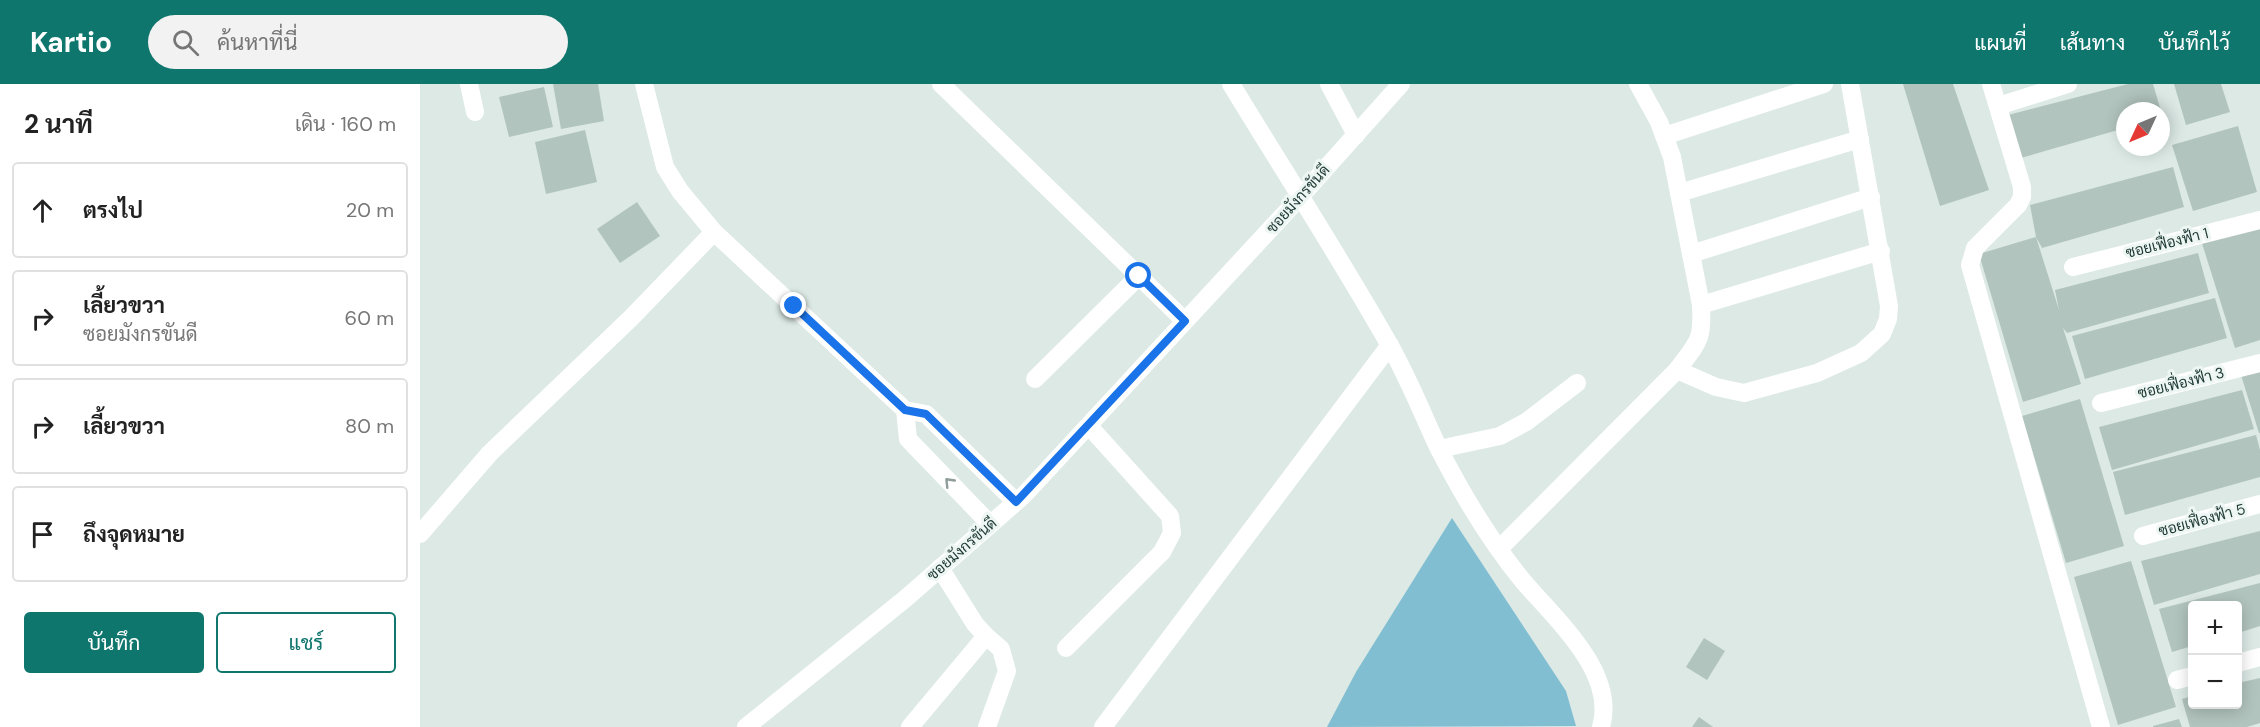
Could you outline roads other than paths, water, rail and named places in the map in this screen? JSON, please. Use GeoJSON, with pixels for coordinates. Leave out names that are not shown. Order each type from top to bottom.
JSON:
{"type":"FeatureCollection","features":[{"type":"Feature","properties":{"kind":"street"},"geometry":{"type":"LineString","coordinates":[[469,84],[475,112]]}},
{"type":"Feature","properties":{"kind":"street"},"geometry":{"type":"LineString","coordinates":[[644,84],[665,167],[680,191],[714,232],[905,410],[926,414],[1016,502]]}},
{"type":"Feature","properties":{"kind":"street"},"geometry":{"type":"LineString","coordinates":[[941,84],[1185,321]]}},
{"type":"Feature","properties":{"kind":"street"},"geometry":{"type":"LineString","coordinates":[[1231,84],[1390,345],[1439,449],[1480,520],[1522,580],[1581,649],[1595,672],[1603,696],[1604,718],[1601,727]]}},
{"type":"Feature","properties":{"kind":"street"},"geometry":{"type":"LineString","coordinates":[[1329,84],[1356,135]]}},
{"type":"Feature","properties":{"kind":"street","name":"ซอยมังกรขันดี"},"geometry":{"type":"LineString","coordinates":[[746,727],[905,599],[1016,502],[1300,197],[1401,84]]}},
{"type":"Feature","properties":{"kind":"street"},"geometry":{"type":"LineString","coordinates":[[1499,549],[1677,370],[1699,340],[1702,329],[1701,305],[1672,157],[1640,84]]}},
{"type":"Feature","properties":{"kind":"street"},"geometry":{"type":"LineString","coordinates":[[1664,136],[1824,84]]}},
{"type":"Feature","properties":{"kind":"street"},"geometry":{"type":"LineString","coordinates":[[1677,370],[1716,387],[1743,393],[1817,373],[1861,353],[1882,334],[1888,319],[1889,306],[1850,84]]}},
{"type":"Feature","properties":{"kind":"street"},"geometry":{"type":"LineString","coordinates":[[1991,84],[2022,187],[2022,197],[2018,205],[1975,248],[1970,265],[2102,727]]}},
{"type":"Feature","properties":{"kind":"street"},"geometry":{"type":"LineString","coordinates":[[1998,106],[2068,84]]}},
{"type":"Feature","properties":{"kind":"street"},"geometry":{"type":"LineString","coordinates":[[1679,194],[1860,139]]}},
{"type":"Feature","properties":{"kind":"street"},"geometry":{"type":"LineString","coordinates":[[1691,254],[1871,197]]}},
{"type":"Feature","properties":{"kind":"street","name":"ซอยเฟื่องฟ้า 1"},"geometry":{"type":"LineString","coordinates":[[2073,267],[2260,220]]}},
{"type":"Feature","properties":{"kind":"street"},"geometry":{"type":"LineString","coordinates":[[420,534],[490,453],[632,318],[714,232]]}},
{"type":"Feature","properties":{"kind":"street"},"geometry":{"type":"LineString","coordinates":[[1701,305],[1881,251]]}},
{"type":"Feature","properties":{"kind":"street"},"geometry":{"type":"LineString","coordinates":[[1035,379],[1139,276]]}},
{"type":"Feature","properties":{"kind":"street"},"geometry":{"type":"LineString","coordinates":[[1103,727],[1390,345]]}},
{"type":"Feature","properties":{"kind":"street","name":"ซอยเฟื่องฟ้า 3"},"geometry":{"type":"LineString","coordinates":[[2101,403],[2260,363]]}},
{"type":"Feature","properties":{"kind":"street"},"geometry":{"type":"LineString","coordinates":[[1439,449],[1500,436],[1526,422],[1577,383]]}},
{"type":"Feature","properties":{"kind":"street"},"geometry":{"type":"LineString","coordinates":[[905,410],[908,439],[990,524]]}},
{"type":"Feature","properties":{"kind":"street"},"geometry":{"type":"LineString","coordinates":[[1066,648],[1162,552],[1172,533],[1170,516],[1089,426]]}},
{"type":"Feature","properties":{"kind":"street","name":"ซอยเฟื่องฟ้า 5"},"geometry":{"type":"LineString","coordinates":[[2143,536],[2260,504]]}},
{"type":"Feature","properties":{"kind":"street"},"geometry":{"type":"LineString","coordinates":[[940,568],[975,624],[1001,650],[1007,671],[987,727]]}},
{"type":"Feature","properties":{"kind":"street"},"geometry":{"type":"LineString","coordinates":[[910,727],[986,636]]}},
{"type":"Feature","properties":{"kind":"street"},"geometry":{"type":"LineString","coordinates":[[2242,662],[2260,657]]}},
{"type":"Feature","properties":{"kind":"water"},"geometry":{"type":"Polygon","coordinates":[[[1452,518],[1566,691],[1576,726],[1327,727],[1356,672],[1452,518]]]}}]}
